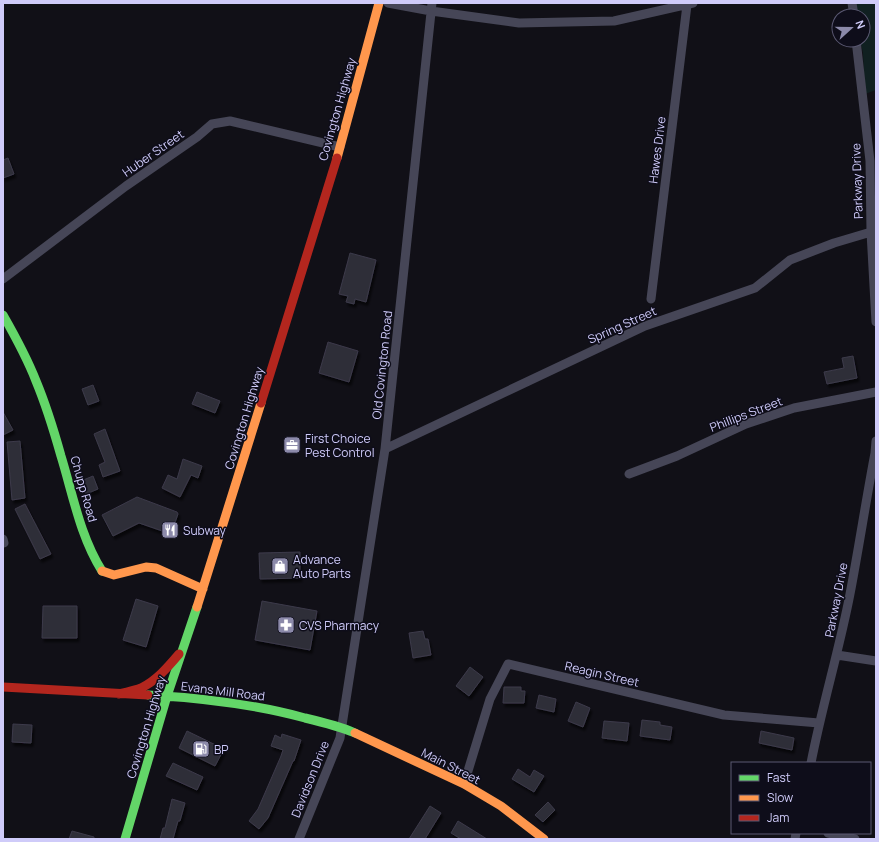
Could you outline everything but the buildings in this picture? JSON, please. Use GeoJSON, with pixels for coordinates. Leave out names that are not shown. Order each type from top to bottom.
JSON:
{"type":"FeatureCollection","features":[{"type":"Feature","properties":{"kind":"main road","name":"Covington Highway"},"geometry":{"type":"LineString","coordinates":[[125,839],[167,696],[203,589],[340,147],[379,3]]}},
{"type":"Feature","properties":{"kind":"main road","name":"Chupp Road"},"geometry":{"type":"LineString","coordinates":[[3,315],[27,359],[41,393],[83,529],[92,554],[102,571],[114,575],[146,567],[156,568],[203,589]]}},
{"type":"Feature","properties":{"kind":"main road"},"geometry":{"type":"LineString","coordinates":[[119,694],[140,688],[151,682],[182,651]]}},
{"type":"Feature","properties":{"kind":"main road","name":"Evans Mill Road"},"geometry":{"type":"LineString","coordinates":[[3,687],[167,696],[220,701],[294,714],[341,728]]}},
{"type":"Feature","properties":{"kind":"main road","name":"Main Street"},"geometry":{"type":"LineString","coordinates":[[341,728],[464,784],[501,806],[544,839]]}},
{"type":"Feature","properties":{"kind":"street"},"geometry":{"type":"LineString","coordinates":[[388,3],[431,7],[518,23],[614,21],[690,4]]}},
{"type":"Feature","properties":{"kind":"street","name":"Hawes Drive"},"geometry":{"type":"LineString","coordinates":[[651,299],[690,4]]}},
{"type":"Feature","properties":{"kind":"street","name":"Old Covington Road"},"geometry":{"type":"LineString","coordinates":[[341,728],[385,449],[431,7]]}},
{"type":"Feature","properties":{"kind":"street","name":"Parkway Drive"},"geometry":{"type":"LineString","coordinates":[[857,48],[870,162],[871,232],[876,322]]}},
{"type":"Feature","properties":{"kind":"street","name":"Huber Street"},"geometry":{"type":"LineString","coordinates":[[3,279],[126,186],[197,137],[212,124],[230,121],[340,147]]}},
{"type":"Feature","properties":{"kind":"street","name":"Spring Street"},"geometry":{"type":"LineString","coordinates":[[385,449],[645,326],[754,288],[790,260],[834,243],[871,232]]}},
{"type":"Feature","properties":{"kind":"street","name":"Phillips Street"},"geometry":{"type":"LineString","coordinates":[[629,474],[677,456],[746,424],[794,408],[876,392]]}},
{"type":"Feature","properties":{"kind":"street","name":"Parkway Drive"},"geometry":{"type":"LineString","coordinates":[[811,762],[819,722],[837,655],[850,593],[876,441]]}},
{"type":"Feature","properties":{"kind":"street"},"geometry":{"type":"LineString","coordinates":[[837,655],[876,661]]}},
{"type":"Feature","properties":{"kind":"street","name":"Reagin Street"},"geometry":{"type":"LineString","coordinates":[[464,784],[490,699],[508,664],[724,715],[819,722]]}},
{"type":"Feature","properties":{"kind":"street","name":"Davidson Drive"},"geometry":{"type":"LineString","coordinates":[[299,839],[340,738],[341,728]]}},
{"type":"Feature","properties":{"kind":"street"},"geometry":{"type":"LineString","coordinates":[[832,834],[855,839]]}},
{"type":"Feature","properties":{"kind":"shaded area"},"geometry":{"type":"Polygon","coordinates":[[[852,3],[876,3],[876,90],[865,94],[862,48],[871,48],[871,8],[853,8],[852,3]]]}},
{"type":"Feature","properties":{"kind":"traffic: fast"},"geometry":{"type":"LineString","coordinates":[[3,315],[25,356],[40,390],[53,428],[83,530],[94,558],[102,571]]}},
{"type":"Feature","properties":{"kind":"traffic: fast"},"geometry":{"type":"LineString","coordinates":[[125,839],[167,696],[197,607]]}},
{"type":"Feature","properties":{"kind":"traffic: fast"},"geometry":{"type":"LineString","coordinates":[[148,695],[247,705],[286,713],[343,728],[355,733]]}},
{"type":"Feature","properties":{"kind":"traffic: slow"},"geometry":{"type":"LineString","coordinates":[[337,158],[379,3]]}},
{"type":"Feature","properties":{"kind":"traffic: slow"},"geometry":{"type":"LineString","coordinates":[[197,607],[261,403]]}},
{"type":"Feature","properties":{"kind":"traffic: slow"},"geometry":{"type":"LineString","coordinates":[[102,571],[114,575],[146,567],[156,568],[203,589]]}},
{"type":"Feature","properties":{"kind":"traffic: slow"},"geometry":{"type":"LineString","coordinates":[[355,733],[464,784],[501,806],[544,839]]}},
{"type":"Feature","properties":{"kind":"traffic: jam"},"geometry":{"type":"LineString","coordinates":[[261,403],[337,158]]}},
{"type":"Feature","properties":{"kind":"traffic: jam"},"geometry":{"type":"LineString","coordinates":[[119,694],[138,689],[152,682],[179,654]]}},
{"type":"Feature","properties":{"kind":"traffic: jam"},"geometry":{"type":"LineString","coordinates":[[3,687],[148,695]]}},
{"type":"Feature","properties":{"kind":"place","name":"First Choice Pest Control"},"geometry":{"type":"Point","coordinates":[292,445]}},
{"type":"Feature","properties":{"kind":"place","name":"Subway"},"geometry":{"type":"Point","coordinates":[170,530]}},
{"type":"Feature","properties":{"kind":"place","name":"Advance Auto Parts"},"geometry":{"type":"Point","coordinates":[280,566]}},
{"type":"Feature","properties":{"kind":"place","name":"CVS Pharmacy"},"geometry":{"type":"Point","coordinates":[286,625]}},
{"type":"Feature","properties":{"kind":"place","name":"BP"},"geometry":{"type":"Point","coordinates":[201,749]}}]}
